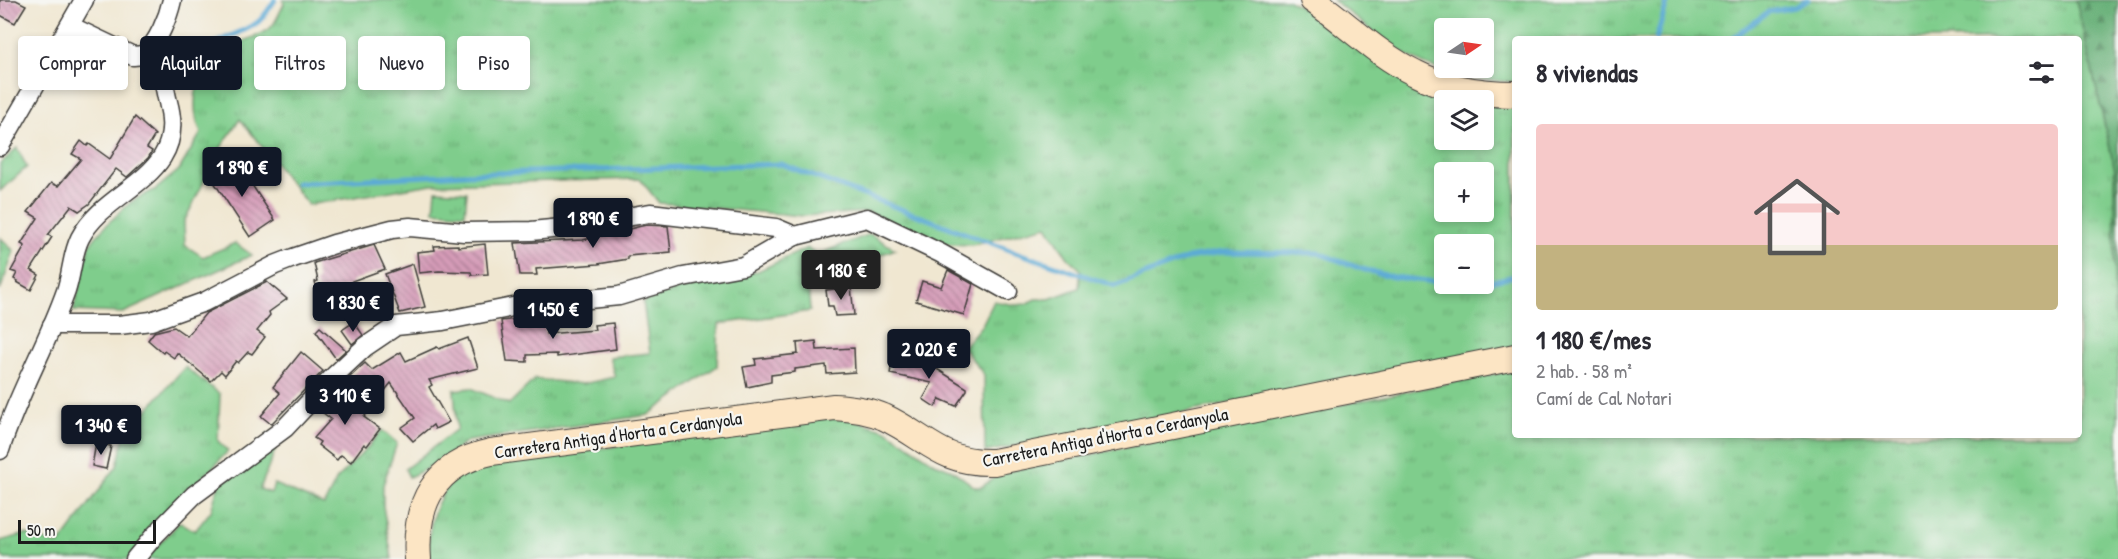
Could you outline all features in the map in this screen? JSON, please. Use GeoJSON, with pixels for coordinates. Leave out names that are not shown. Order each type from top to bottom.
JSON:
{"type":"FeatureCollection","features":[{"type":"Feature","properties":{"kind":"street"},"geometry":{"type":"LineString","coordinates":[[0,146],[84,0]]}},
{"type":"Feature","properties":{"kind":"street"},"geometry":{"type":"LineString","coordinates":[[157,36],[170,10],[172,0]]}},
{"type":"Feature","properties":{"kind":"street"},"geometry":{"type":"LineString","coordinates":[[1313,0],[1393,61],[1416,74],[1458,88],[1512,94]]}},
{"type":"Feature","properties":{"kind":"street"},"geometry":{"type":"LineString","coordinates":[[70,26],[133,56],[140,55]]}},
{"type":"Feature","properties":{"kind":"street"},"geometry":{"type":"LineString","coordinates":[[0,450],[66,289],[76,248],[84,231],[99,213],[153,170],[163,155],[169,141],[172,119],[165,90]]}},
{"type":"Feature","properties":{"kind":"street"},"geometry":{"type":"LineString","coordinates":[[52,325],[119,325],[151,321],[204,302],[284,262],[334,244],[393,229],[410,227],[464,232],[531,231],[650,213],[776,228],[795,236]]}},
{"type":"Feature","properties":{"kind":"street"},"geometry":{"type":"LineString","coordinates":[[135,559],[194,495],[285,428],[342,368],[365,347],[396,326],[442,321],[518,306],[619,296],[683,277],[743,266],[795,236],[867,218],[1008,291]]}},
{"type":"Feature","properties":{"kind":"street","name":"Carretera Antiga d'Horta a Cerdanyola"},"geometry":{"type":"LineString","coordinates":[[418,559],[419,521],[425,500],[432,487],[452,467],[464,460],[491,452],[834,407],[868,411],[885,418],[951,457],[994,462],[1512,358]]}},
{"type":"Feature","properties":{"kind":"green space"},"geometry":{"type":"Polygon","coordinates":[[[283,0],[1289,0],[1453,90],[1434,90],[1434,150],[1494,150],[1494,103],[1512,104],[1512,348],[985,452],[984,375],[963,347],[982,325],[994,301],[1015,305],[1026,304],[1035,299],[1049,299],[1079,288],[1081,270],[1068,258],[1047,226],[972,245],[945,244],[868,212],[802,216],[659,203],[640,179],[432,184],[308,205],[240,119],[220,149],[184,222],[185,245],[203,257],[235,243],[252,255],[123,313],[73,311],[90,244],[106,225],[132,201],[156,189],[179,170],[201,133],[195,109],[197,90],[242,90],[242,41],[254,37],[254,90],[346,90],[346,36],[256,36],[270,28],[284,4],[283,0]]]}},
{"type":"Feature","properties":{"kind":"green space"},"geometry":{"type":"Polygon","coordinates":[[[1333,0],[2076,0],[2115,170],[2114,314],[2118,326],[2118,559],[430,559],[429,538],[433,516],[442,496],[457,477],[480,465],[819,418],[851,419],[886,430],[935,463],[952,470],[975,487],[981,487],[1003,472],[1512,371],[1512,438],[2082,438],[2082,36],[1512,36],[1512,82],[1476,78],[1494,78],[1494,18],[1434,18],[1434,68],[1409,57],[1333,0]]]}},
{"type":"Feature","properties":{"kind":"green space"},"geometry":{"type":"Polygon","coordinates":[[[2076,0],[2118,0],[2118,326],[2114,315],[2115,170],[2076,0]]]}},
{"type":"Feature","properties":{"kind":"green space"},"geometry":{"type":"Polygon","coordinates":[[[17,148],[27,167],[0,191],[0,164],[17,148]]]}},
{"type":"Feature","properties":{"kind":"green space"},"geometry":{"type":"Polygon","coordinates":[[[436,190],[467,192],[465,214],[434,211],[436,190]]]}},
{"type":"Feature","properties":{"kind":"green space"},"geometry":{"type":"Polygon","coordinates":[[[870,234],[895,249],[808,283],[810,311],[719,324],[717,366],[648,415],[468,441],[435,465],[409,477],[405,469],[457,429],[454,390],[471,388],[509,404],[535,379],[583,384],[615,377],[609,357],[650,353],[643,302],[689,285],[758,271],[807,248],[818,254],[870,234]]]}},
{"type":"Feature","properties":{"kind":"green space"},"geometry":{"type":"Polygon","coordinates":[[[0,237],[14,251],[0,291],[0,237]]]}},
{"type":"Feature","properties":{"kind":"green space"},"geometry":{"type":"Polygon","coordinates":[[[185,367],[220,394],[218,441],[228,451],[129,559],[5,559],[0,555],[0,541],[26,534],[59,545],[117,466],[124,436],[185,367]]]}},
{"type":"Feature","properties":{"kind":"green space"},"geometry":{"type":"Polygon","coordinates":[[[382,430],[397,443],[383,485],[383,506],[392,559],[145,559],[180,522],[195,531],[211,511],[219,483],[280,438],[260,489],[271,493],[274,484],[324,505],[337,479],[382,430]]]}},
{"type":"Feature","properties":{"kind":"building"},"geometry":{"type":"Polygon","coordinates":[[[0,0],[16,0],[26,5],[15,23],[0,15],[0,0]]]}},
{"type":"Feature","properties":{"kind":"building"},"geometry":{"type":"Polygon","coordinates":[[[135,117],[155,135],[147,148],[152,151],[148,158],[127,177],[116,169],[89,204],[79,211],[71,206],[48,235],[52,237],[31,270],[39,275],[31,290],[17,282],[14,279],[17,273],[11,271],[25,246],[21,244],[38,218],[28,212],[51,183],[58,186],[81,159],[72,154],[81,141],[110,159],[135,117]]]}},
{"type":"Feature","properties":{"kind":"building"},"geometry":{"type":"Polygon","coordinates":[[[235,159],[275,220],[250,237],[210,176],[235,159]]]}},
{"type":"Feature","properties":{"kind":"building"},"geometry":{"type":"Polygon","coordinates":[[[646,225],[668,226],[671,252],[628,256],[628,259],[598,264],[536,269],[537,275],[520,275],[515,243],[583,240],[646,225]]]}},
{"type":"Feature","properties":{"kind":"building"},"geometry":{"type":"Polygon","coordinates":[[[485,244],[488,274],[472,275],[471,272],[439,271],[419,273],[417,252],[435,250],[434,246],[458,245],[458,247],[485,244]]]}},
{"type":"Feature","properties":{"kind":"building"},"geometry":{"type":"Polygon","coordinates":[[[374,245],[385,269],[352,281],[353,285],[335,290],[321,298],[315,282],[318,281],[314,263],[374,245]]]}},
{"type":"Feature","properties":{"kind":"building"},"geometry":{"type":"Polygon","coordinates":[[[413,264],[425,307],[400,313],[385,274],[413,264]]]}},
{"type":"Feature","properties":{"kind":"building"},"geometry":{"type":"Polygon","coordinates":[[[948,270],[973,284],[964,315],[916,301],[922,281],[941,287],[948,270]]]}},
{"type":"Feature","properties":{"kind":"building"},"geometry":{"type":"Polygon","coordinates":[[[267,282],[287,299],[269,312],[270,315],[257,331],[265,337],[252,354],[248,352],[238,363],[236,361],[225,375],[221,371],[211,381],[177,353],[174,358],[164,351],[163,353],[148,340],[154,332],[174,327],[187,336],[206,313],[267,282]]]}},
{"type":"Feature","properties":{"kind":"building"},"geometry":{"type":"Polygon","coordinates":[[[851,287],[854,315],[835,316],[833,306],[828,306],[826,290],[851,287]]]}},
{"type":"Feature","properties":{"kind":"building"},"geometry":{"type":"Polygon","coordinates":[[[534,317],[535,325],[545,325],[546,334],[595,330],[594,325],[613,323],[616,349],[557,357],[557,354],[527,355],[527,362],[507,361],[501,321],[534,317]]]}},
{"type":"Feature","properties":{"kind":"building"},"geometry":{"type":"Polygon","coordinates":[[[354,322],[363,335],[352,344],[342,330],[354,322]]]}},
{"type":"Feature","properties":{"kind":"building"},"geometry":{"type":"Polygon","coordinates":[[[320,327],[346,350],[336,359],[316,331],[320,327]]]}},
{"type":"Feature","properties":{"kind":"building"},"geometry":{"type":"Polygon","coordinates":[[[468,338],[478,368],[429,380],[432,385],[429,387],[449,422],[435,429],[433,425],[413,441],[401,428],[415,418],[391,383],[370,409],[349,378],[365,363],[372,370],[401,352],[406,361],[437,347],[439,349],[468,338]]]}},
{"type":"Feature","properties":{"kind":"building"},"geometry":{"type":"Polygon","coordinates":[[[816,341],[817,350],[854,348],[855,372],[827,374],[826,365],[795,369],[795,372],[771,375],[771,382],[747,387],[743,367],[756,365],[755,359],[798,354],[797,343],[816,341]]]}},
{"type":"Feature","properties":{"kind":"building"},"geometry":{"type":"Polygon","coordinates":[[[301,352],[323,371],[271,424],[261,416],[280,393],[273,387],[301,352]]]}},
{"type":"Feature","properties":{"kind":"building"},"geometry":{"type":"Polygon","coordinates":[[[893,355],[934,362],[932,366],[967,390],[956,406],[940,399],[935,407],[923,399],[932,383],[890,374],[893,355]]]}},
{"type":"Feature","properties":{"kind":"building"},"geometry":{"type":"Polygon","coordinates":[[[340,386],[369,411],[364,417],[380,429],[367,446],[364,444],[351,462],[341,455],[337,460],[318,445],[320,442],[314,438],[331,419],[318,409],[340,386]]]}},
{"type":"Feature","properties":{"kind":"building"},"geometry":{"type":"Polygon","coordinates":[[[96,443],[111,446],[106,469],[92,466],[96,443]]]}},
{"type":"Feature","properties":{"kind":"waterway"},"geometry":{"type":"LineString","coordinates":[[231,36],[258,22],[275,0]]}},
{"type":"Feature","properties":{"kind":"waterway"},"geometry":{"type":"LineString","coordinates":[[1657,36],[1668,0]]}},
{"type":"Feature","properties":{"kind":"waterway"},"geometry":{"type":"LineString","coordinates":[[1735,36],[1768,12],[1795,7],[1808,0]]}},
{"type":"Feature","properties":{"kind":"waterway"},"geometry":{"type":"LineString","coordinates":[[296,183],[464,174],[781,164],[1015,252],[1115,286],[1188,258],[1223,252],[1318,253],[1362,269],[1393,277],[1434,282]]}},
{"type":"Feature","properties":{"kind":"waterway"},"geometry":{"type":"LineString","coordinates":[[1494,281],[1512,277]]}}]}
